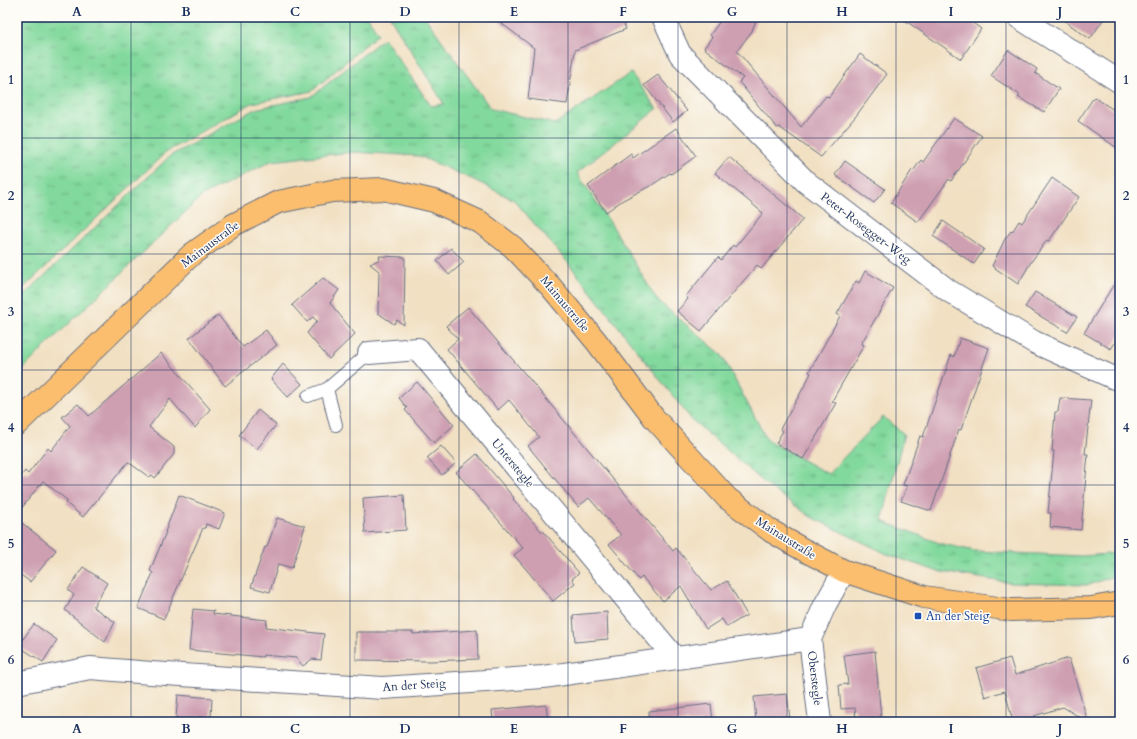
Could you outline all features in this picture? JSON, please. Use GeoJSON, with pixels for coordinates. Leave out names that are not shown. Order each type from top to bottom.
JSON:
{"type":"FeatureCollection","features":[{"type":"Feature","properties":{"kind":"main road","name":"Mainaustraße"},"geometry":{"type":"LineString","coordinates":[[17,424],[192,254],[233,225],[278,202],[332,191],[383,189],[434,201],[480,222],[513,247],[556,293],[596,341],[654,418],[727,498],[771,531],[802,549],[844,571],[924,597],[1011,610],[1091,608],[1120,603]]}},
{"type":"Feature","properties":{"kind":"street","name":"Peter-Rosegger-Weg"},"geometry":{"type":"LineString","coordinates":[[663,17],[680,54],[806,182],[949,291],[1034,342],[1112,377],[1120,379]]}},
{"type":"Feature","properties":{"kind":"street"},"geometry":{"type":"LineString","coordinates":[[1018,17],[1120,82]]}},
{"type":"Feature","properties":{"kind":"street","name":"Unterstegle"},"geometry":{"type":"LineString","coordinates":[[369,353],[418,349],[675,658]]}},
{"type":"Feature","properties":{"kind":"street","name":"Oberstegle"},"geometry":{"type":"LineString","coordinates":[[820,722],[810,639],[825,605],[844,571]]}},
{"type":"Feature","properties":{"kind":"street","name":"An der Steig"},"geometry":{"type":"LineString","coordinates":[[17,683],[90,668],[151,674],[384,688],[543,677],[810,639]]}},
{"type":"Feature","properties":{"kind":"lane","name":"Unterstegle"},"geometry":{"type":"LineString","coordinates":[[308,396],[327,389],[369,353]]}},
{"type":"Feature","properties":{"kind":"lane"},"geometry":{"type":"LineString","coordinates":[[327,389],[336,424]]}},
{"type":"Feature","properties":{"kind":"green space"},"geometry":{"type":"Polygon","coordinates":[[[17,17],[368,17],[378,34],[312,91],[252,103],[166,152],[17,294],[17,17]]]}},
{"type":"Feature","properties":{"kind":"green space"},"geometry":{"type":"Polygon","coordinates":[[[390,17],[425,17],[491,109],[555,124],[631,73],[657,109],[577,173],[613,227],[657,300],[721,354],[767,440],[828,474],[883,417],[904,434],[882,521],[942,544],[975,551],[1083,556],[1120,553],[1120,574],[1088,585],[1011,583],[936,571],[887,554],[811,517],[768,486],[691,419],[569,264],[514,200],[474,180],[419,156],[353,152],[271,161],[202,196],[17,375],[17,302],[170,156],[255,109],[311,97],[384,38],[431,106],[444,104],[390,17]]]}},
{"type":"Feature","properties":{"kind":"building"},"geometry":{"type":"Polygon","coordinates":[[[493,17],[621,17],[626,29],[575,50],[567,104],[528,99],[534,48],[493,17]]]}},
{"type":"Feature","properties":{"kind":"building"},"geometry":{"type":"Polygon","coordinates":[[[723,17],[757,17],[752,31],[737,51],[801,127],[826,96],[829,97],[860,54],[887,74],[856,116],[821,157],[779,127],[777,128],[739,82],[743,78],[704,48],[712,37],[710,35],[723,17]]]}},
{"type":"Feature","properties":{"kind":"building"},"geometry":{"type":"Polygon","coordinates":[[[900,17],[965,17],[981,29],[961,59],[900,17]]]}},
{"type":"Feature","properties":{"kind":"building"},"geometry":{"type":"Polygon","coordinates":[[[1059,17],[1105,17],[1090,39],[1059,17]]]}},
{"type":"Feature","properties":{"kind":"building"},"geometry":{"type":"Polygon","coordinates":[[[1008,50],[1037,69],[1035,73],[1059,89],[1044,112],[1018,97],[1020,95],[991,76],[1008,50]]]}},
{"type":"Feature","properties":{"kind":"building"},"geometry":{"type":"Polygon","coordinates":[[[658,75],[687,111],[673,122],[644,85],[658,75]]]}},
{"type":"Feature","properties":{"kind":"building"},"geometry":{"type":"Polygon","coordinates":[[[1094,97],[1120,114],[1120,150],[1078,121],[1094,97]]]}},
{"type":"Feature","properties":{"kind":"building"},"geometry":{"type":"Polygon","coordinates":[[[954,118],[982,136],[951,181],[949,179],[918,222],[891,203],[912,170],[913,171],[921,160],[923,162],[954,118]]]}},
{"type":"Feature","properties":{"kind":"building"},"geometry":{"type":"Polygon","coordinates":[[[676,128],[696,156],[671,174],[670,173],[652,185],[623,200],[606,212],[588,186],[631,154],[633,158],[676,128]]]}},
{"type":"Feature","properties":{"kind":"building"},"geometry":{"type":"Polygon","coordinates":[[[729,157],[803,219],[761,269],[757,265],[701,331],[677,311],[688,299],[686,296],[718,257],[721,260],[733,245],[735,247],[763,213],[715,173],[729,157]]]}},
{"type":"Feature","properties":{"kind":"building"},"geometry":{"type":"Polygon","coordinates":[[[845,161],[885,189],[874,203],[835,175],[845,161]]]}},
{"type":"Feature","properties":{"kind":"building"},"geometry":{"type":"Polygon","coordinates":[[[1052,178],[1079,197],[1049,241],[1047,240],[1031,262],[1018,284],[992,266],[1005,239],[1011,231],[1012,232],[1019,221],[1022,223],[1052,178]]]}},
{"type":"Feature","properties":{"kind":"building"},"geometry":{"type":"Polygon","coordinates":[[[943,221],[984,249],[974,264],[933,236],[943,221]]]}},
{"type":"Feature","properties":{"kind":"building"},"geometry":{"type":"Polygon","coordinates":[[[451,248],[464,262],[449,275],[437,261],[451,248]]]}},
{"type":"Feature","properties":{"kind":"building"},"geometry":{"type":"Polygon","coordinates":[[[379,256],[405,257],[404,325],[397,320],[394,324],[378,313],[379,271],[370,264],[380,259],[379,256]]]}},
{"type":"Feature","properties":{"kind":"building"},"geometry":{"type":"Polygon","coordinates":[[[865,271],[893,288],[861,344],[864,345],[832,401],[836,403],[803,459],[776,443],[783,431],[780,429],[805,385],[811,373],[809,372],[840,316],[837,314],[856,281],[859,283],[865,271]]]}},
{"type":"Feature","properties":{"kind":"building"},"geometry":{"type":"Polygon","coordinates":[[[1120,274],[1120,334],[1111,349],[1084,333],[1120,274]]]}},
{"type":"Feature","properties":{"kind":"building"},"geometry":{"type":"Polygon","coordinates":[[[323,278],[339,290],[330,303],[355,334],[329,359],[307,333],[317,321],[313,317],[307,322],[292,305],[323,278]]]}},
{"type":"Feature","properties":{"kind":"building"},"geometry":{"type":"Polygon","coordinates":[[[1035,292],[1077,317],[1067,332],[1025,307],[1035,292]]]}},
{"type":"Feature","properties":{"kind":"building"},"geometry":{"type":"Polygon","coordinates":[[[468,307],[673,551],[676,548],[711,590],[727,581],[747,615],[727,627],[722,619],[706,629],[681,586],[663,601],[642,577],[639,580],[609,544],[621,535],[589,498],[578,507],[528,446],[539,437],[509,400],[498,410],[447,349],[458,339],[446,326],[468,307]]]}},
{"type":"Feature","properties":{"kind":"building"},"geometry":{"type":"Polygon","coordinates":[[[218,315],[243,347],[266,330],[277,345],[225,386],[189,338],[218,315]]]}},
{"type":"Feature","properties":{"kind":"building"},"geometry":{"type":"Polygon","coordinates":[[[960,338],[989,348],[931,511],[901,501],[907,486],[903,485],[920,436],[923,437],[951,355],[954,357],[960,338]]]}},
{"type":"Feature","properties":{"kind":"building"},"geometry":{"type":"Polygon","coordinates":[[[161,353],[210,409],[195,428],[170,399],[149,427],[174,447],[174,454],[155,478],[152,475],[149,477],[128,462],[83,517],[66,503],[68,501],[43,481],[17,514],[17,481],[25,471],[28,474],[48,448],[51,451],[70,426],[62,417],[78,404],[89,416],[161,353]]]}},
{"type":"Feature","properties":{"kind":"building"},"geometry":{"type":"Polygon","coordinates":[[[283,364],[302,384],[288,397],[271,379],[283,364]]]}},
{"type":"Feature","properties":{"kind":"building"},"geometry":{"type":"Polygon","coordinates":[[[417,382],[454,425],[434,443],[405,410],[407,408],[399,398],[417,382]]]}},
{"type":"Feature","properties":{"kind":"building"},"geometry":{"type":"Polygon","coordinates":[[[1060,398],[1091,400],[1085,454],[1088,454],[1081,530],[1050,527],[1051,513],[1048,513],[1054,451],[1052,451],[1055,412],[1058,412],[1060,398]]]}},
{"type":"Feature","properties":{"kind":"building"},"geometry":{"type":"Polygon","coordinates":[[[258,410],[276,425],[257,449],[239,435],[258,410]]]}},
{"type":"Feature","properties":{"kind":"building"},"geometry":{"type":"Polygon","coordinates":[[[441,446],[456,463],[442,475],[427,458],[441,446]]]}},
{"type":"Feature","properties":{"kind":"building"},"geometry":{"type":"Polygon","coordinates":[[[477,454],[514,498],[513,499],[579,573],[572,579],[575,583],[553,601],[514,555],[523,548],[456,472],[477,454]]]}},
{"type":"Feature","properties":{"kind":"building"},"geometry":{"type":"Polygon","coordinates":[[[179,495],[225,513],[219,529],[206,524],[205,528],[203,528],[164,619],[138,608],[153,573],[150,571],[179,495]]]}},
{"type":"Feature","properties":{"kind":"building"},"geometry":{"type":"Polygon","coordinates":[[[404,495],[406,530],[365,533],[363,498],[404,495]]]}},
{"type":"Feature","properties":{"kind":"building"},"geometry":{"type":"Polygon","coordinates":[[[277,518],[305,526],[292,568],[278,564],[270,592],[251,587],[277,518]]]}},
{"type":"Feature","properties":{"kind":"building"},"geometry":{"type":"Polygon","coordinates":[[[17,519],[56,550],[30,582],[17,572],[17,519]]]}},
{"type":"Feature","properties":{"kind":"building"},"geometry":{"type":"Polygon","coordinates":[[[83,567],[107,583],[93,607],[115,622],[105,642],[65,610],[74,595],[68,590],[83,567]]]}},
{"type":"Feature","properties":{"kind":"building"},"geometry":{"type":"Polygon","coordinates":[[[193,609],[214,611],[213,614],[267,620],[266,627],[324,634],[321,660],[312,659],[303,666],[296,658],[263,655],[263,657],[189,650],[193,609]]]}},
{"type":"Feature","properties":{"kind":"building"},"geometry":{"type":"Polygon","coordinates":[[[607,612],[608,639],[575,642],[573,615],[607,612]]]}},
{"type":"Feature","properties":{"kind":"building"},"geometry":{"type":"Polygon","coordinates":[[[34,624],[57,640],[43,662],[18,646],[34,624]]]}},
{"type":"Feature","properties":{"kind":"building"},"geometry":{"type":"Polygon","coordinates":[[[477,630],[478,659],[431,661],[356,660],[356,632],[413,632],[413,634],[477,630]]]}},
{"type":"Feature","properties":{"kind":"building"},"geometry":{"type":"Polygon","coordinates":[[[875,651],[881,718],[856,720],[855,708],[841,709],[839,685],[848,684],[844,655],[875,651]]]}},
{"type":"Feature","properties":{"kind":"building"},"geometry":{"type":"Polygon","coordinates":[[[1010,658],[1015,675],[1069,658],[1088,722],[1063,707],[1034,716],[1036,722],[1013,722],[1005,691],[985,697],[976,668],[1010,658]]]}},
{"type":"Feature","properties":{"kind":"building"},"geometry":{"type":"Polygon","coordinates":[[[787,694],[790,720],[756,722],[754,697],[787,694]]]}},
{"type":"Feature","properties":{"kind":"building"},"geometry":{"type":"Polygon","coordinates":[[[178,695],[212,698],[211,717],[199,717],[199,719],[176,718],[178,695]]]}},
{"type":"Feature","properties":{"kind":"building"},"geometry":{"type":"Polygon","coordinates":[[[711,704],[713,722],[649,722],[649,711],[711,704]]]}},
{"type":"Feature","properties":{"kind":"building"},"geometry":{"type":"Polygon","coordinates":[[[546,705],[548,722],[493,722],[492,710],[546,705]]]}},
{"type":"Feature","properties":{"kind":"place","name":"An der Steig"},"geometry":{"type":"Point","coordinates":[918,616]}}]}
